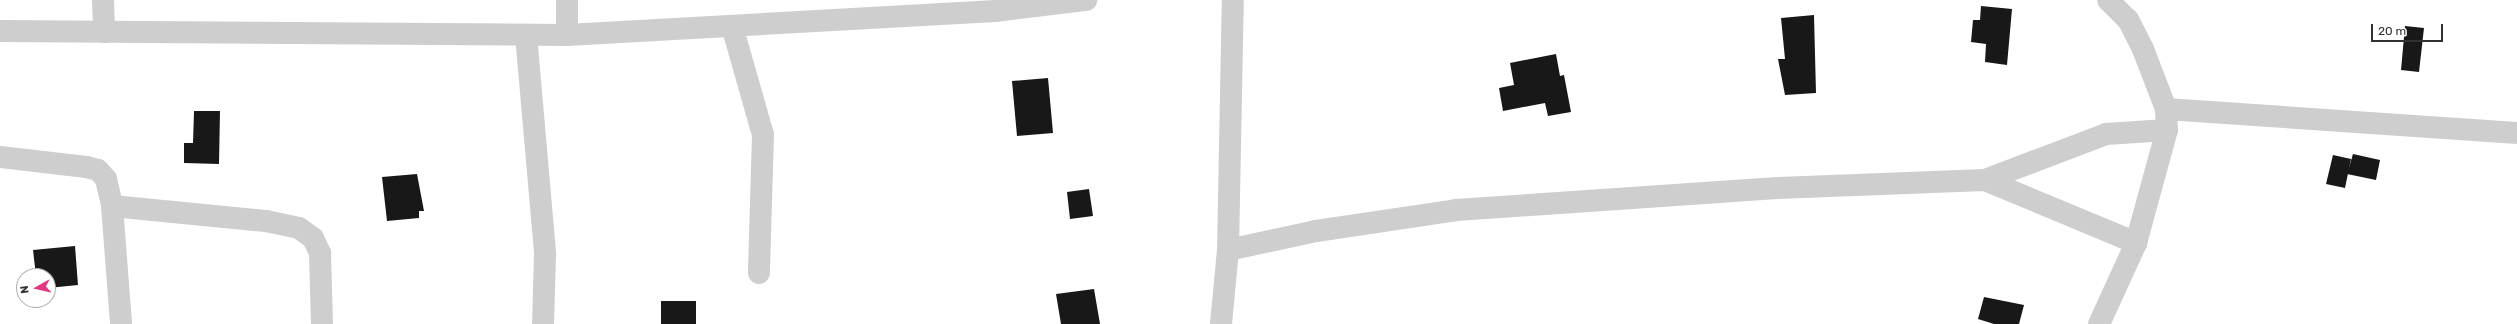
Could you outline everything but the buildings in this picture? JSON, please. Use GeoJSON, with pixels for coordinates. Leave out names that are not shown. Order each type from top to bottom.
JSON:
{"type":"FeatureCollection","features":[{"type":"Feature","properties":{"kind":"street"},"geometry":{"type":"LineString","coordinates":[[103,0],[104,32]]}},
{"type":"Feature","properties":{"kind":"street"},"geometry":{"type":"LineString","coordinates":[[567,35],[568,0]]}},
{"type":"Feature","properties":{"kind":"street"},"geometry":{"type":"LineString","coordinates":[[0,31],[567,35],[732,26],[1086,0]]}},
{"type":"Feature","properties":{"kind":"street"},"geometry":{"type":"LineString","coordinates":[[1221,324],[1228,250],[1233,0]]}},
{"type":"Feature","properties":{"kind":"street"},"geometry":{"type":"LineString","coordinates":[[2099,324],[2136,243],[2167,119],[2128,20],[2108,0]]}},
{"type":"Feature","properties":{"kind":"street"},"geometry":{"type":"LineString","coordinates":[[732,26],[763,135],[759,273]]}},
{"type":"Feature","properties":{"kind":"street"},"geometry":{"type":"LineString","coordinates":[[526,35],[546,254],[543,324]]}},
{"type":"Feature","properties":{"kind":"street"},"geometry":{"type":"LineString","coordinates":[[1228,250],[1316,231],[1456,210],[1777,188],[1985,180],[2106,134],[2167,119],[2517,133]]}},
{"type":"Feature","properties":{"kind":"street"},"geometry":{"type":"LineString","coordinates":[[0,157],[98,170],[106,178],[112,206],[121,324]]}},
{"type":"Feature","properties":{"kind":"street"},"geometry":{"type":"LineString","coordinates":[[1985,180],[2136,243]]}},
{"type":"Feature","properties":{"kind":"street"},"geometry":{"type":"LineString","coordinates":[[112,206],[266,221],[299,228],[313,238],[320,253],[322,324]]}}]}
